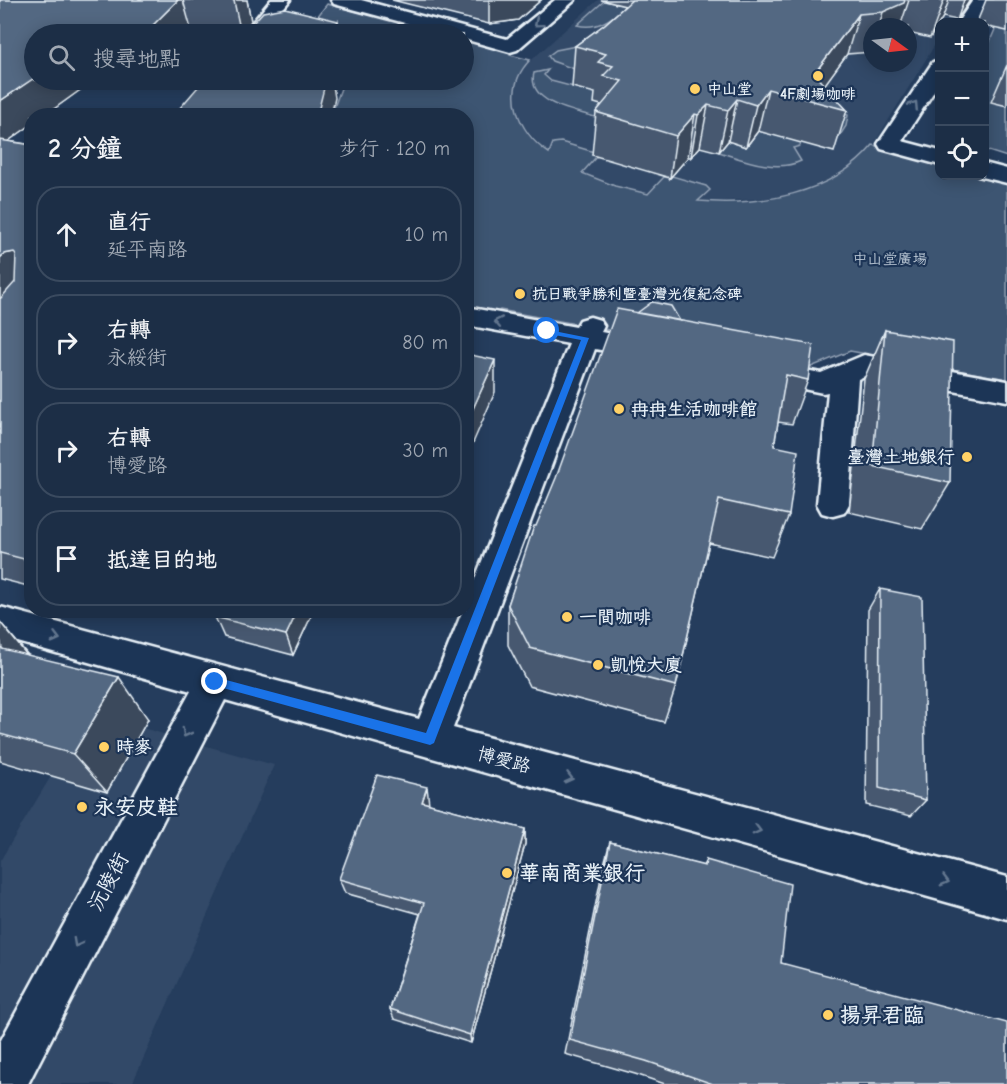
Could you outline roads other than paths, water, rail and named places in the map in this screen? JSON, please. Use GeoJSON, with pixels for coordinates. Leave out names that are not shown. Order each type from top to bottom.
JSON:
{"type":"FeatureCollection","features":[{"type":"Feature","properties":{"kind":"street"},"geometry":{"type":"LineString","coordinates":[[261,24],[281,0]]}},
{"type":"Feature","properties":{"kind":"street"},"geometry":{"type":"LineString","coordinates":[[340,0],[429,24]]}},
{"type":"Feature","properties":{"kind":"street"},"geometry":{"type":"LineString","coordinates":[[474,36],[510,46],[567,0]]}},
{"type":"Feature","properties":{"kind":"street"},"geometry":{"type":"LineString","coordinates":[[970,18],[982,0]]}},
{"type":"Feature","properties":{"kind":"street"},"geometry":{"type":"LineString","coordinates":[[935,72],[889,144],[935,157]]}},
{"type":"Feature","properties":{"kind":"street"},"geometry":{"type":"LineString","coordinates":[[989,171],[1007,176]]}},
{"type":"Feature","properties":{"kind":"street"},"geometry":{"type":"LineString","coordinates":[[474,317],[588,332],[676,355]]}},
{"type":"Feature","properties":{"kind":"street"},"geometry":{"type":"LineString","coordinates":[[430,740],[588,332]]}},
{"type":"Feature","properties":{"kind":"street"},"geometry":{"type":"LineString","coordinates":[[744,368],[823,383],[864,365],[1007,391]]}},
{"type":"Feature","properties":{"kind":"street"},"geometry":{"type":"LineString","coordinates":[[833,504],[844,374]]}},
{"type":"Feature","properties":{"kind":"street","name":"博愛路"},"geometry":{"type":"LineString","coordinates":[[0,622],[1007,898]]}},
{"type":"Feature","properties":{"kind":"street","name":"沅陵街"},"geometry":{"type":"LineString","coordinates":[[3,1084],[215,682]]}},
{"type":"Feature","properties":{"kind":"place","name":"4F劇場咖啡"},"geometry":{"type":"Point","coordinates":[818,76]}},
{"type":"Feature","properties":{"kind":"place","name":"中山堂"},"geometry":{"type":"Point","coordinates":[695,89]}},
{"type":"Feature","properties":{"kind":"place","name":"抗日戰爭勝利暨臺灣光復紀念碑"},"geometry":{"type":"Point","coordinates":[520,294]}},
{"type":"Feature","properties":{"kind":"place","name":"冉冉生活咖啡館"},"geometry":{"type":"Point","coordinates":[619,409]}},
{"type":"Feature","properties":{"kind":"place","name":"臺灣土地銀行"},"geometry":{"type":"Point","coordinates":[967,457]}},
{"type":"Feature","properties":{"kind":"place","name":"一間咖啡"},"geometry":{"type":"Point","coordinates":[567,617]}},
{"type":"Feature","properties":{"kind":"place","name":"凱悅大廈"},"geometry":{"type":"Point","coordinates":[598,665]}},
{"type":"Feature","properties":{"kind":"place","name":"時麥"},"geometry":{"type":"Point","coordinates":[104,747]}},
{"type":"Feature","properties":{"kind":"place","name":"永安皮鞋"},"geometry":{"type":"Point","coordinates":[82,807]}},
{"type":"Feature","properties":{"kind":"place","name":"華南商業銀行"},"geometry":{"type":"Point","coordinates":[507,873]}},
{"type":"Feature","properties":{"kind":"place","name":"揚昇君臨"},"geometry":{"type":"Point","coordinates":[828,1015]}},
{"type":"Feature","properties":{"kind":"park label","name":"中山堂廣場"},"geometry":{"type":"Point","coordinates":[890,259]}}]}
